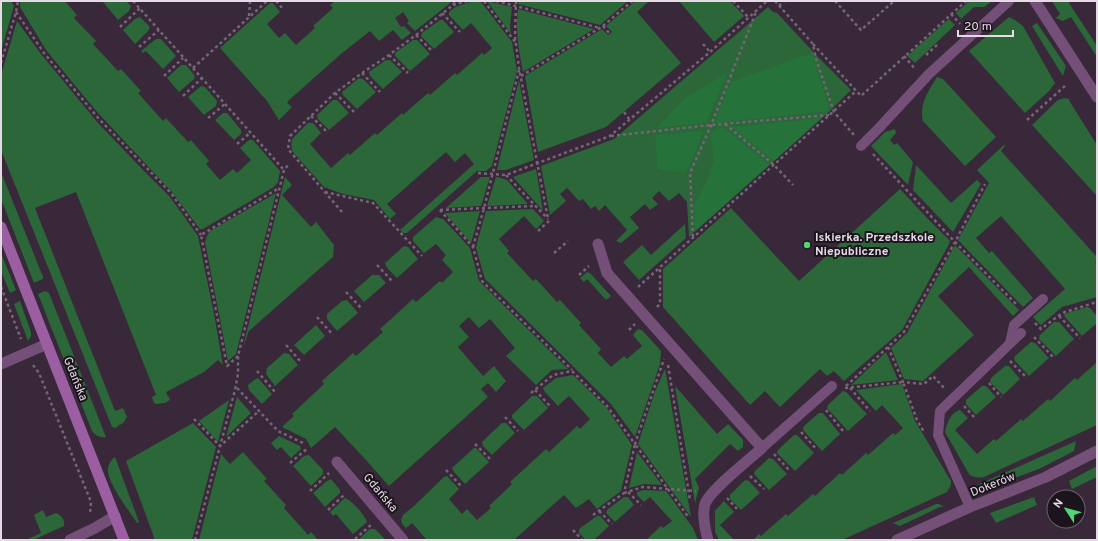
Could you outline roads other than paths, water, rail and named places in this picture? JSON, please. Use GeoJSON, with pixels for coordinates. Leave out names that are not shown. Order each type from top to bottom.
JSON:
{"type":"FeatureCollection","features":[{"type":"Feature","properties":{"kind":"main road","name":"Gdańska"},"geometry":{"type":"LineString","coordinates":[[1,227],[124,540]]}},
{"type":"Feature","properties":{"kind":"street"},"geometry":{"type":"LineString","coordinates":[[1035,1],[1097,97]]}},
{"type":"Feature","properties":{"kind":"street"},"geometry":{"type":"LineString","coordinates":[[598,244],[607,273],[767,450],[713,492],[705,503],[704,517],[708,540]]}},
{"type":"Feature","properties":{"kind":"street"},"geometry":{"type":"LineString","coordinates":[[2,361],[27,353],[47,344]]}},
{"type":"Feature","properties":{"kind":"street","name":"Dokerów"},"geometry":{"type":"LineString","coordinates":[[897,540],[970,507],[1046,477],[1097,451]]}},
{"type":"Feature","properties":{"kind":"street","name":"Gdańska"},"geometry":{"type":"LineString","coordinates":[[337,462],[403,540]]}},
{"type":"Feature","properties":{"kind":"street"},"geometry":{"type":"LineString","coordinates":[[70,540],[115,516]]}},
{"type":"Feature","properties":{"kind":"lane"},"geometry":{"type":"LineString","coordinates":[[862,145],[929,74],[1009,1]]}},
{"type":"Feature","properties":{"kind":"lane"},"geometry":{"type":"LineString","coordinates":[[1010,343],[1014,325],[1043,298]]}},
{"type":"Feature","properties":{"kind":"lane"},"geometry":{"type":"LineString","coordinates":[[970,507],[938,435],[940,411],[1021,333]]}},
{"type":"Feature","properties":{"kind":"lane"},"geometry":{"type":"LineString","coordinates":[[767,450],[832,386]]}},
{"type":"Feature","properties":{"kind":"place","name":"Iskierka. Przedszkole Niepubliczne"},"geometry":{"type":"Point","coordinates":[807,245]}}]}
